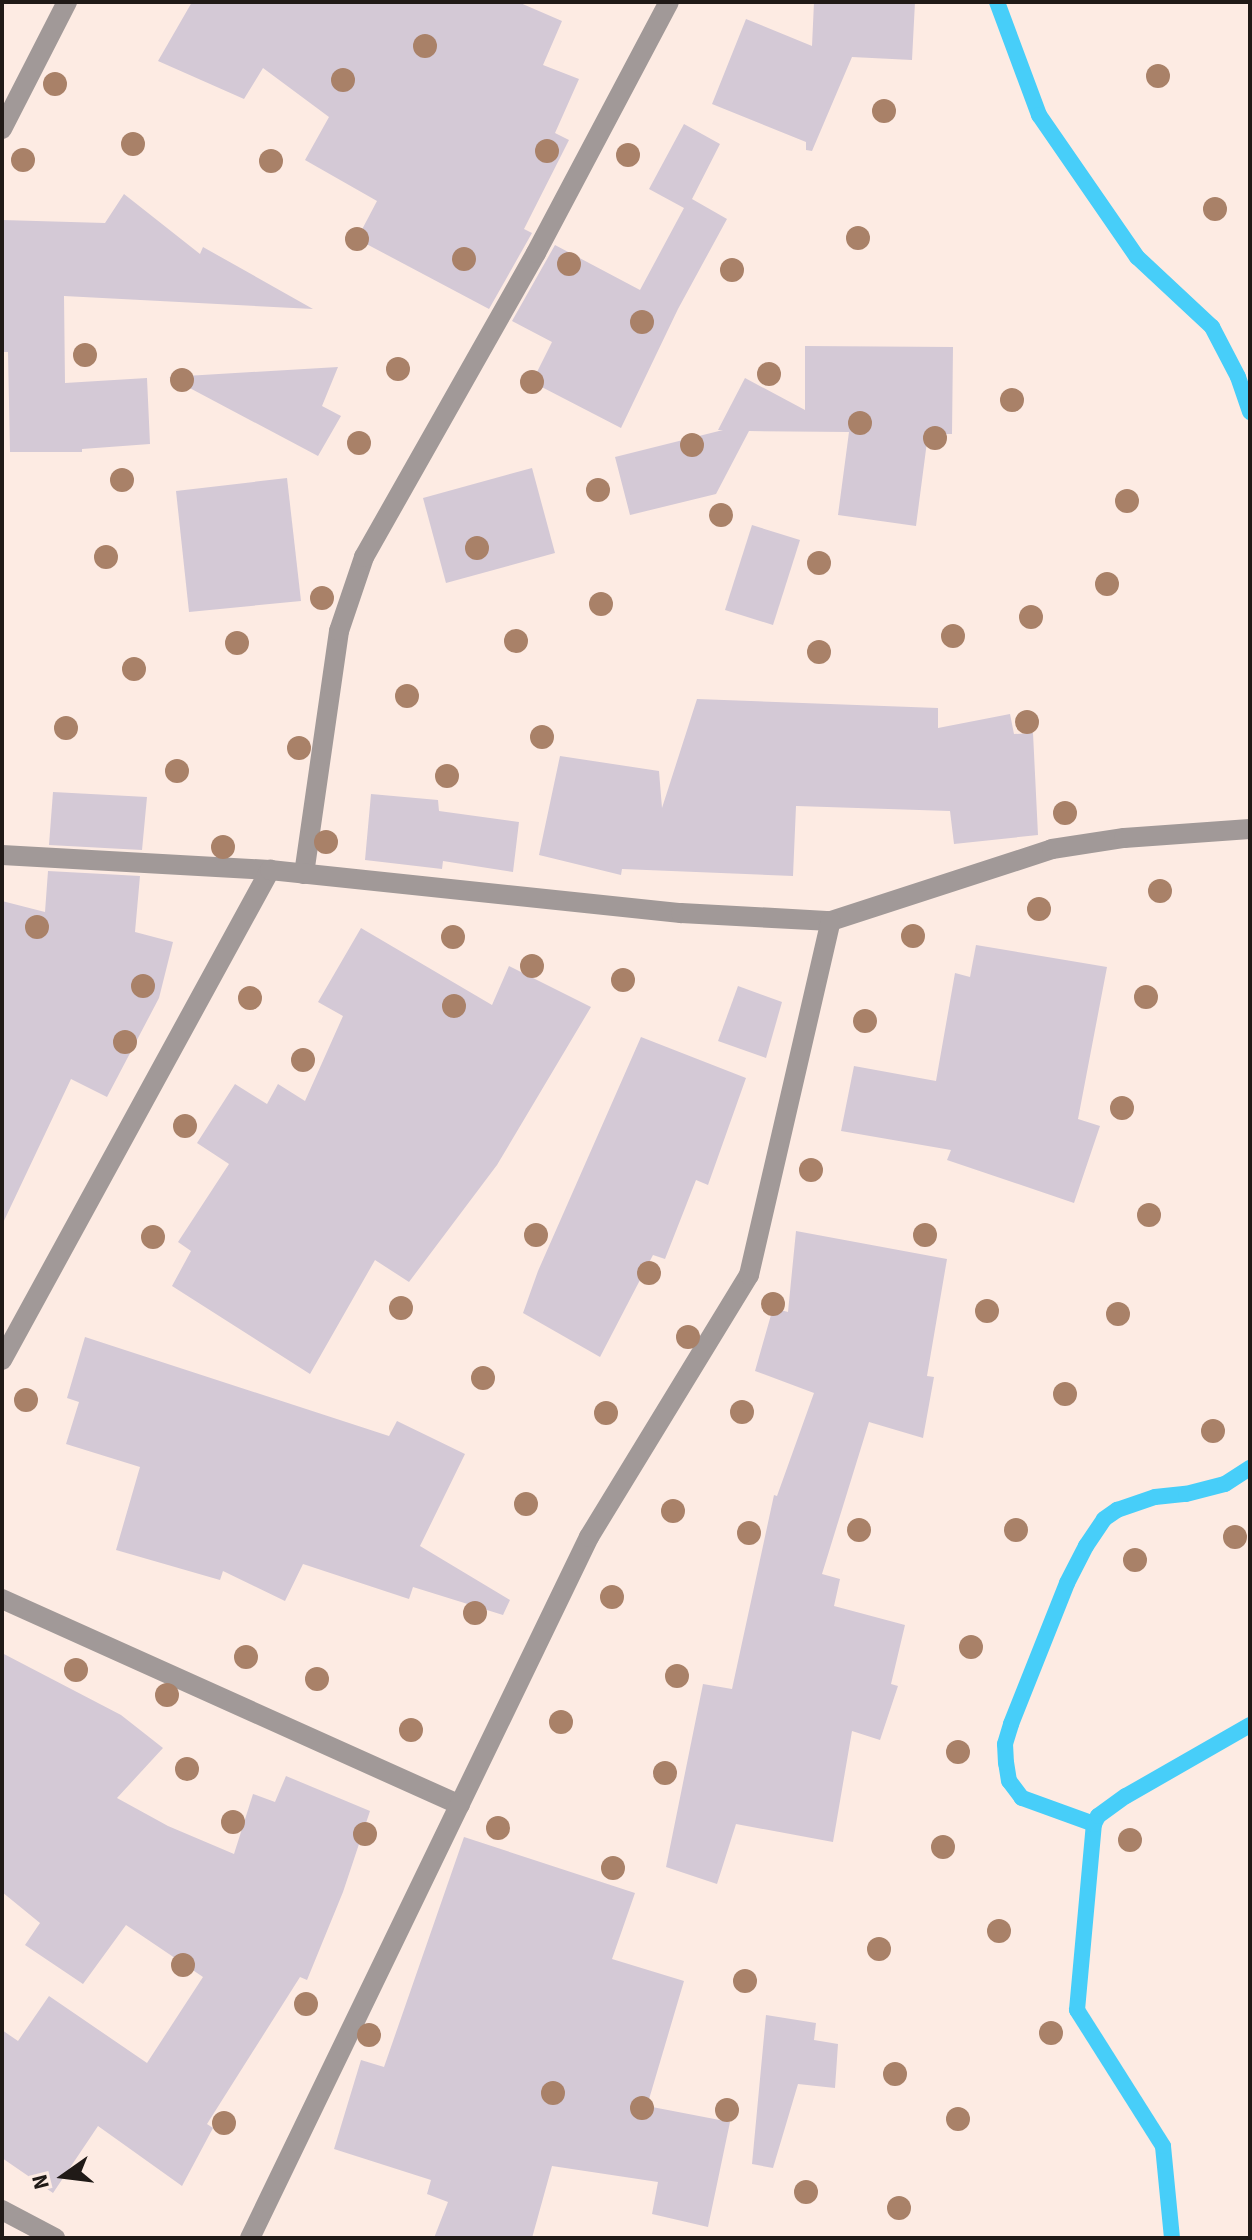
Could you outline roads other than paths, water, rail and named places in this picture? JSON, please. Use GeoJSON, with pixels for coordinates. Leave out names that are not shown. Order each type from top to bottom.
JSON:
{"type":"FeatureCollection","features":[{"type":"Feature","properties":{"kind":"street"},"geometry":{"type":"LineString","coordinates":[[2,129],[67,2]]}},
{"type":"Feature","properties":{"kind":"street"},"geometry":{"type":"LineString","coordinates":[[304,874],[339,631],[364,557],[536,253],[669,2]]}},
{"type":"Feature","properties":{"kind":"street"},"geometry":{"type":"LineString","coordinates":[[2,855],[270,870],[681,913],[831,921],[1052,849],[1124,838],[1250,829]]}},
{"type":"Feature","properties":{"kind":"street"},"geometry":{"type":"LineString","coordinates":[[2,1360],[270,870]]}},
{"type":"Feature","properties":{"kind":"street"},"geometry":{"type":"LineString","coordinates":[[250,2238],[589,1537],[749,1275],[831,921]]}},
{"type":"Feature","properties":{"kind":"street"},"geometry":{"type":"LineString","coordinates":[[2,1599],[460,1805]]}},
{"type":"Feature","properties":{"kind":"street"},"geometry":{"type":"LineString","coordinates":[[2,2210],[55,2238]]}},
{"type":"Feature","properties":{"kind":"waterway"},"geometry":{"type":"LineString","coordinates":[[997,2],[1039,115],[1137,257],[1212,327],[1238,377],[1250,412]]}},
{"type":"Feature","properties":{"kind":"waterway"},"geometry":{"type":"LineString","coordinates":[[1094,1824],[1022,1798],[1009,1781],[1006,1763],[1005,1744],[1011,1724],[1067,1583],[1104,1519],[1117,1510],[1155,1497],[1186,1494],[1225,1484],[1250,1468]]}},
{"type":"Feature","properties":{"kind":"waterway"},"geometry":{"type":"LineString","coordinates":[[1172,2238],[1163,2146],[1077,2010],[1094,1824],[1098,1816],[1126,1796],[1250,1725]]}}]}
